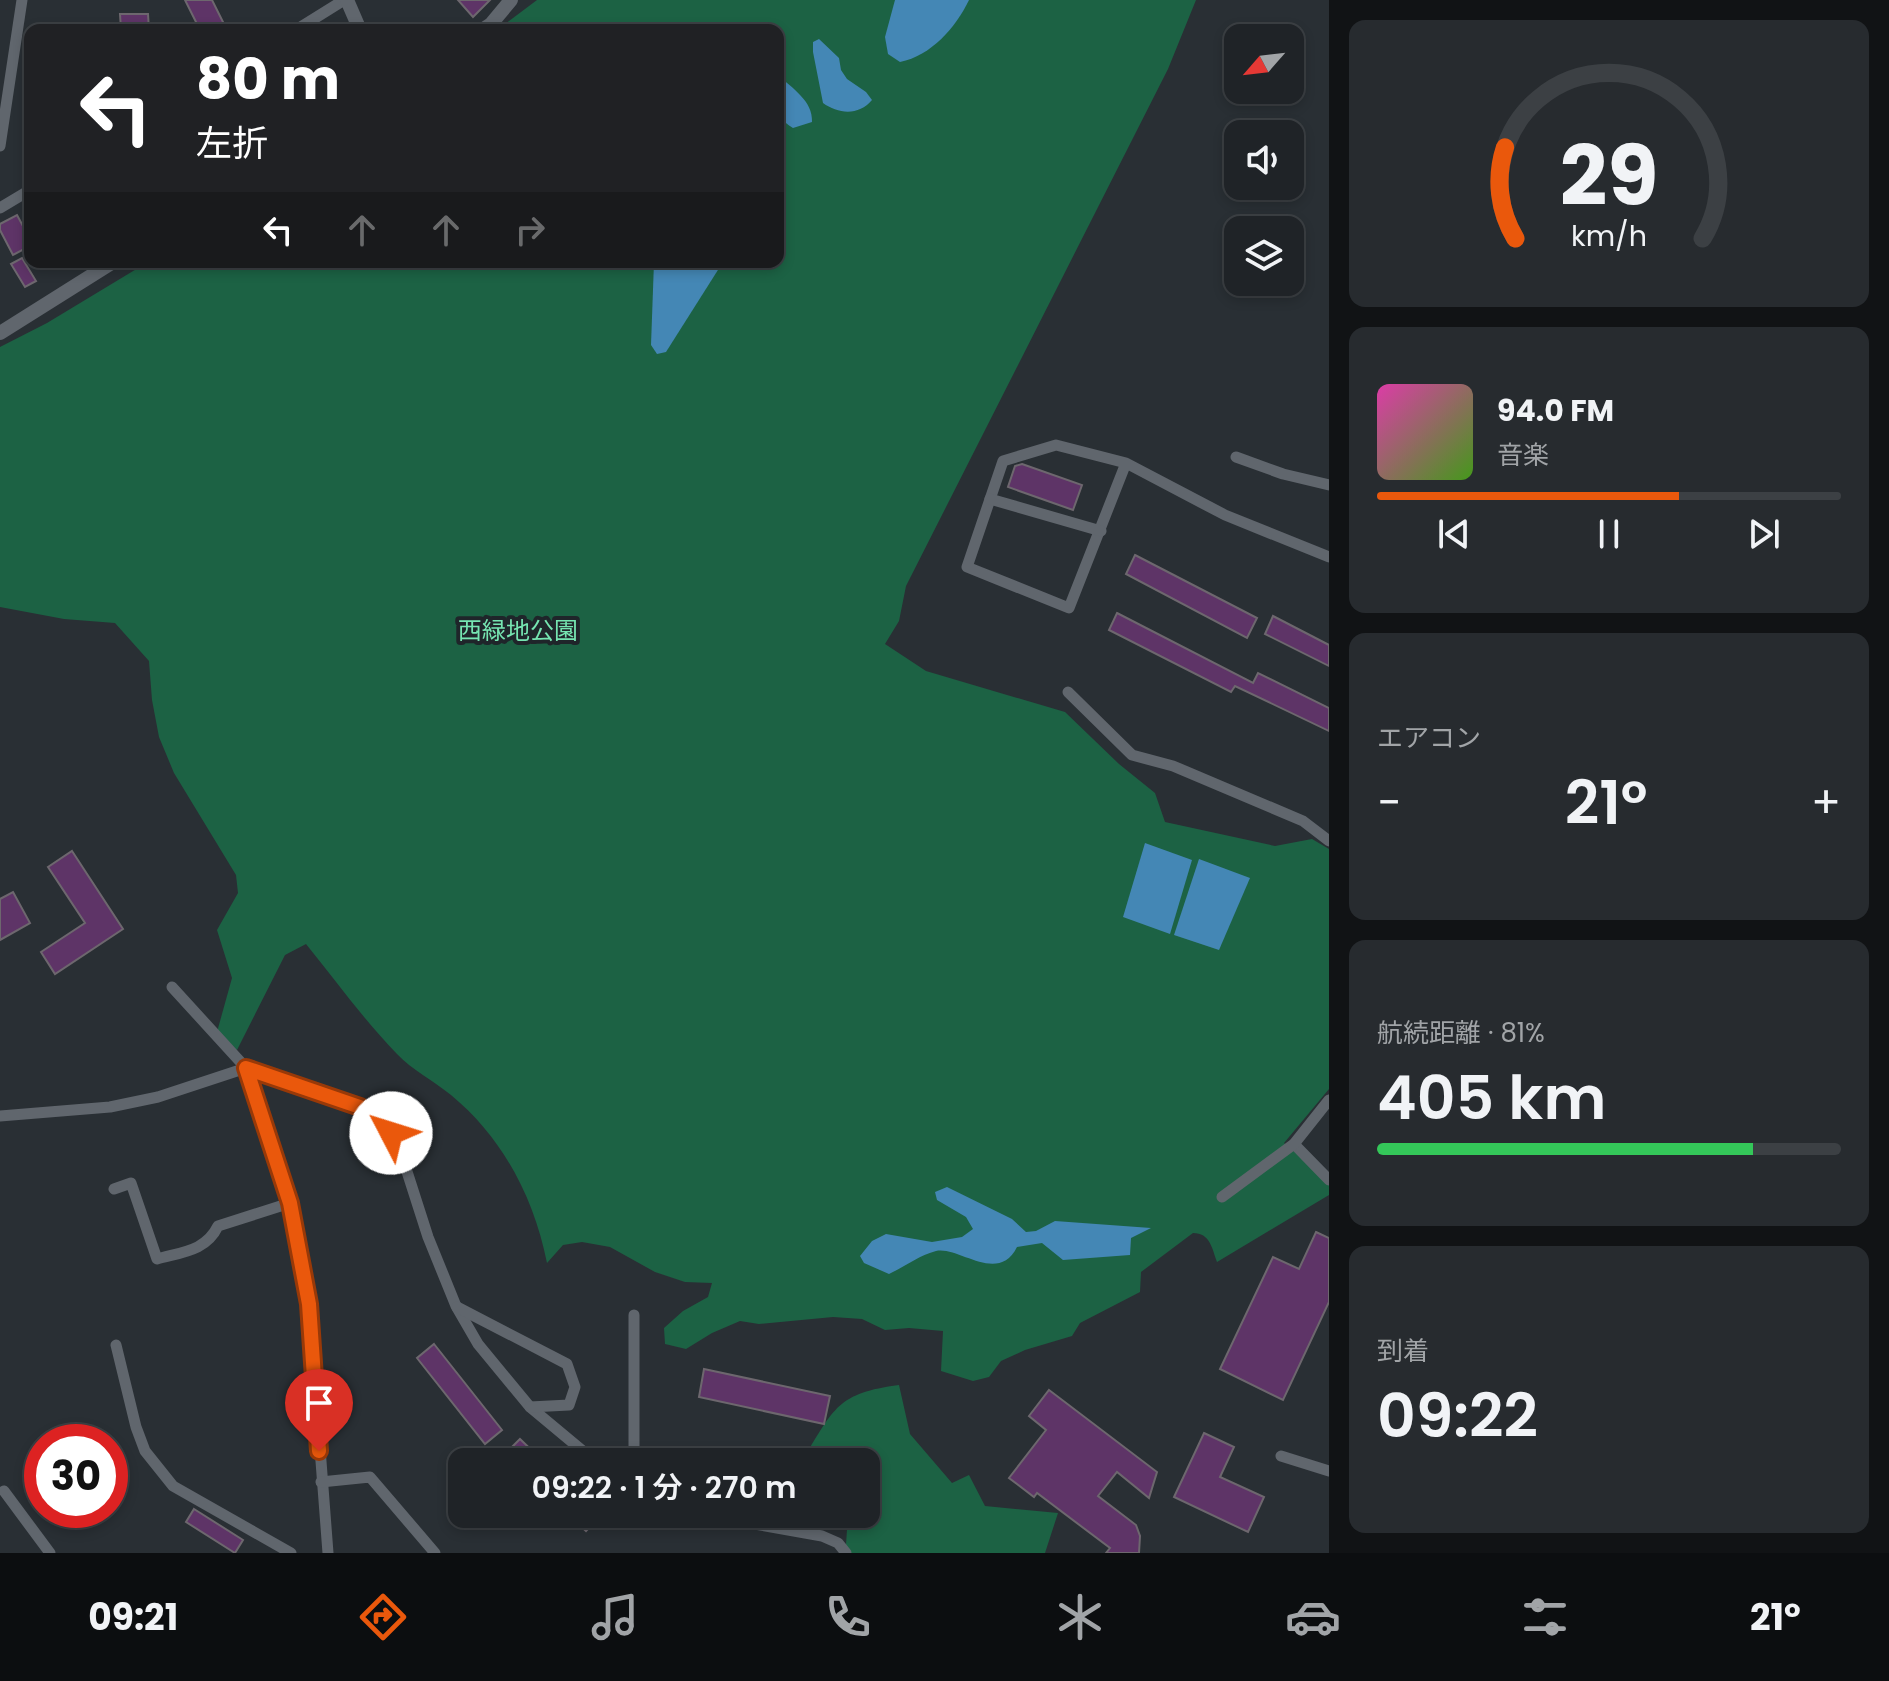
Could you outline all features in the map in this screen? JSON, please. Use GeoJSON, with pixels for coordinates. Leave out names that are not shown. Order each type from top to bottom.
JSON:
{"type":"FeatureCollection","features":[{"type":"Feature","properties":{"kind":"street"},"geometry":{"type":"LineString","coordinates":[[0,146],[22,0]]}},
{"type":"Feature","properties":{"kind":"street"},"geometry":{"type":"LineString","coordinates":[[316,24],[346,0],[357,24]]}},
{"type":"Feature","properties":{"kind":"street"},"geometry":{"type":"LineString","coordinates":[[491,24],[511,0]]}},
{"type":"Feature","properties":{"kind":"street"},"geometry":{"type":"LineString","coordinates":[[0,208],[24,194]]}},
{"type":"Feature","properties":{"kind":"street"},"geometry":{"type":"LineString","coordinates":[[0,333],[103,268]]}},
{"type":"Feature","properties":{"kind":"street"},"geometry":{"type":"LineString","coordinates":[[1126,463],[1069,608],[967,567],[1003,461],[1056,445],[1126,463],[1225,515],[1329,557]]}},
{"type":"Feature","properties":{"kind":"street"},"geometry":{"type":"LineString","coordinates":[[1236,457],[1283,474],[1329,485]]}},
{"type":"Feature","properties":{"kind":"street"},"geometry":{"type":"LineString","coordinates":[[990,499],[1101,531]]}},
{"type":"Feature","properties":{"kind":"street"},"geometry":{"type":"LineString","coordinates":[[1068,692],[1132,755],[1173,766],[1303,821],[1329,841]]}},
{"type":"Feature","properties":{"kind":"street"},"geometry":{"type":"LineString","coordinates":[[172,987],[246,1068],[290,1203],[309,1304],[328,1553]]}},
{"type":"Feature","properties":{"kind":"street"},"geometry":{"type":"LineString","coordinates":[[0,1116],[110,1107],[158,1097],[246,1068],[360,1107],[391,1133],[456,1306],[478,1344],[530,1407],[579,1448]]}},
{"type":"Feature","properties":{"kind":"street"},"geometry":{"type":"LineString","coordinates":[[1222,1197],[1294,1144],[1329,1100]]}},
{"type":"Feature","properties":{"kind":"street"},"geometry":{"type":"LineString","coordinates":[[1294,1144],[1329,1180]]}},
{"type":"Feature","properties":{"kind":"street"},"geometry":{"type":"LineString","coordinates":[[114,1189],[131,1183],[157,1259],[201,1247],[213,1237],[218,1226],[290,1203]]}},
{"type":"Feature","properties":{"kind":"street"},"geometry":{"type":"LineString","coordinates":[[456,1306],[567,1364],[575,1387],[569,1405],[530,1407]]}},
{"type":"Feature","properties":{"kind":"street"},"geometry":{"type":"LineString","coordinates":[[634,1315],[634,1448]]}},
{"type":"Feature","properties":{"kind":"street"},"geometry":{"type":"LineString","coordinates":[[116,1345],[145,1451],[173,1486],[291,1553]]}},
{"type":"Feature","properties":{"kind":"street"},"geometry":{"type":"LineString","coordinates":[[1281,1456],[1329,1471]]}},
{"type":"Feature","properties":{"kind":"street"},"geometry":{"type":"LineString","coordinates":[[321,1482],[370,1477],[435,1553]]}},
{"type":"Feature","properties":{"kind":"street"},"geometry":{"type":"LineString","coordinates":[[4,1491],[50,1553]]}},
{"type":"Feature","properties":{"kind":"street"},"geometry":{"type":"LineString","coordinates":[[777,1528],[822,1536],[838,1543],[846,1553]]}},
{"type":"Feature","properties":{"kind":"green space","name":"西緑地公園"},"geometry":{"type":"Polygon","coordinates":[[[537,0],[1196,0],[1168,69],[906,586],[899,621],[885,644],[926,671],[1065,712],[1119,764],[1155,793],[1165,822],[1275,846],[1312,839],[1329,849],[1329,1089],[1284,1143],[1329,1181],[1329,1195],[1217,1262],[1207,1238],[1193,1233],[1141,1272],[1140,1292],[1080,1323],[1072,1336],[1025,1350],[1001,1361],[989,1377],[973,1381],[941,1371],[943,1331],[909,1328],[885,1330],[862,1319],[833,1317],[759,1324],[740,1321],[686,1349],[665,1344],[664,1328],[683,1311],[708,1297],[712,1283],[685,1282],[655,1272],[610,1247],[582,1242],[563,1245],[547,1263],[525,1193],[486,1130],[451,1095],[397,1054],[306,944],[285,955],[237,1050],[217,1032],[232,978],[217,930],[238,893],[236,875],[174,773],[159,737],[149,661],[115,623],[64,619],[0,607],[0,347],[47,323],[138,268],[784,268],[784,24],[505,24],[537,0]]]}},
{"type":"Feature","properties":{"kind":"green space"},"geometry":{"type":"Polygon","coordinates":[[[899,1385],[910,1434],[952,1483],[969,1475],[985,1506],[1058,1513],[1045,1553],[850,1553],[846,1545],[847,1528],[880,1528],[880,1448],[810,1448],[840,1406],[850,1398],[899,1385]]]}},
{"type":"Feature","properties":{"kind":"water"},"geometry":{"type":"Polygon","coordinates":[[[895,0],[969,0],[941,39],[922,54],[900,62],[888,54],[885,37],[895,0]]]}},
{"type":"Feature","properties":{"kind":"water"},"geometry":{"type":"Polygon","coordinates":[[[819,39],[839,58],[841,70],[847,79],[872,100],[861,109],[848,112],[823,103],[813,52],[813,42],[819,39]]]}},
{"type":"Feature","properties":{"kind":"water"},"geometry":{"type":"Polygon","coordinates":[[[784,80],[806,102],[812,122],[793,128],[786,123],[784,80]]]}},
{"type":"Feature","properties":{"kind":"water"},"geometry":{"type":"Polygon","coordinates":[[[654,268],[719,268],[666,352],[657,354],[651,345],[654,268]]]}},
{"type":"Feature","properties":{"kind":"water"},"geometry":{"type":"Polygon","coordinates":[[[1145,843],[1192,860],[1170,934],[1123,917],[1145,843]]]}},
{"type":"Feature","properties":{"kind":"water"},"geometry":{"type":"Polygon","coordinates":[[[1199,859],[1250,878],[1219,950],[1174,935],[1199,859]]]}},
{"type":"Feature","properties":{"kind":"water"},"geometry":{"type":"Polygon","coordinates":[[[947,1187],[1012,1219],[1026,1232],[1036,1231],[1055,1221],[1151,1228],[1131,1238],[1130,1255],[1063,1260],[1042,1243],[1017,1247],[1009,1258],[1000,1263],[989,1264],[936,1251],[889,1274],[864,1263],[860,1256],[872,1241],[886,1234],[932,1242],[962,1237],[973,1229],[966,1217],[937,1200],[935,1192],[947,1187]]]}},
{"type":"Feature","properties":{"kind":"building"},"geometry":{"type":"Polygon","coordinates":[[[185,0],[212,0],[224,24],[197,24],[185,0]]]}},
{"type":"Feature","properties":{"kind":"building"},"geometry":{"type":"Polygon","coordinates":[[[458,0],[490,0],[473,17],[458,0]]]}},
{"type":"Feature","properties":{"kind":"building"},"geometry":{"type":"Polygon","coordinates":[[[120,14],[148,14],[149,24],[121,24],[120,14]]]}},
{"type":"Feature","properties":{"kind":"building"},"geometry":{"type":"Polygon","coordinates":[[[17,215],[24,228],[24,249],[13,255],[0,224],[17,215]]]}},
{"type":"Feature","properties":{"kind":"building"},"geometry":{"type":"Polygon","coordinates":[[[22,258],[24,268],[28,268],[36,281],[25,287],[11,264],[22,258]]]}},
{"type":"Feature","properties":{"kind":"building"},"geometry":{"type":"Polygon","coordinates":[[[1022,464],[1082,485],[1073,510],[1008,487],[1015,466],[1022,464]]]}},
{"type":"Feature","properties":{"kind":"building"},"geometry":{"type":"Polygon","coordinates":[[[1135,555],[1257,618],[1247,638],[1126,574],[1135,555]]]}},
{"type":"Feature","properties":{"kind":"building"},"geometry":{"type":"Polygon","coordinates":[[[1117,613],[1253,683],[1258,673],[1329,708],[1329,731],[1235,686],[1231,692],[1109,630],[1117,613]]]}},
{"type":"Feature","properties":{"kind":"building"},"geometry":{"type":"Polygon","coordinates":[[[1273,616],[1329,645],[1329,666],[1265,634],[1273,616]]]}},
{"type":"Feature","properties":{"kind":"building"},"geometry":{"type":"Polygon","coordinates":[[[72,851],[123,929],[55,974],[41,952],[85,923],[48,867],[72,851]]]}},
{"type":"Feature","properties":{"kind":"building"},"geometry":{"type":"Polygon","coordinates":[[[13,892],[30,923],[0,940],[0,899],[13,892]]]}},
{"type":"Feature","properties":{"kind":"building"},"geometry":{"type":"Polygon","coordinates":[[[1316,1232],[1329,1238],[1329,1302],[1283,1400],[1220,1369],[1273,1257],[1299,1269],[1316,1232]]]}},
{"type":"Feature","properties":{"kind":"building"},"geometry":{"type":"Polygon","coordinates":[[[434,1344],[502,1430],[485,1444],[417,1358],[434,1344]]]}},
{"type":"Feature","properties":{"kind":"building"},"geometry":{"type":"Polygon","coordinates":[[[704,1369],[830,1396],[824,1424],[699,1397],[704,1369]]]}},
{"type":"Feature","properties":{"kind":"building"},"geometry":{"type":"Polygon","coordinates":[[[1049,1390],[1157,1472],[1149,1498],[1117,1472],[1098,1496],[1136,1525],[1140,1536],[1139,1553],[1106,1553],[1110,1548],[1037,1493],[1034,1497],[1009,1478],[1046,1430],[1029,1416],[1049,1390]]]}},
{"type":"Feature","properties":{"kind":"building"},"geometry":{"type":"Polygon","coordinates":[[[1204,1433],[1234,1447],[1220,1477],[1264,1497],[1248,1532],[1174,1497],[1204,1433]]]}},
{"type":"Feature","properties":{"kind":"building"},"geometry":{"type":"Polygon","coordinates":[[[520,1439],[529,1448],[511,1448],[520,1439]]]}},
{"type":"Feature","properties":{"kind":"building"},"geometry":{"type":"Polygon","coordinates":[[[194,1509],[243,1540],[235,1553],[186,1522],[194,1509]]]}},
{"type":"Feature","properties":{"kind":"route"},"geometry":{"type":"LineString","coordinates":[[319,1451],[309,1304],[290,1203],[246,1068],[360,1107],[391,1133]]}}]}
